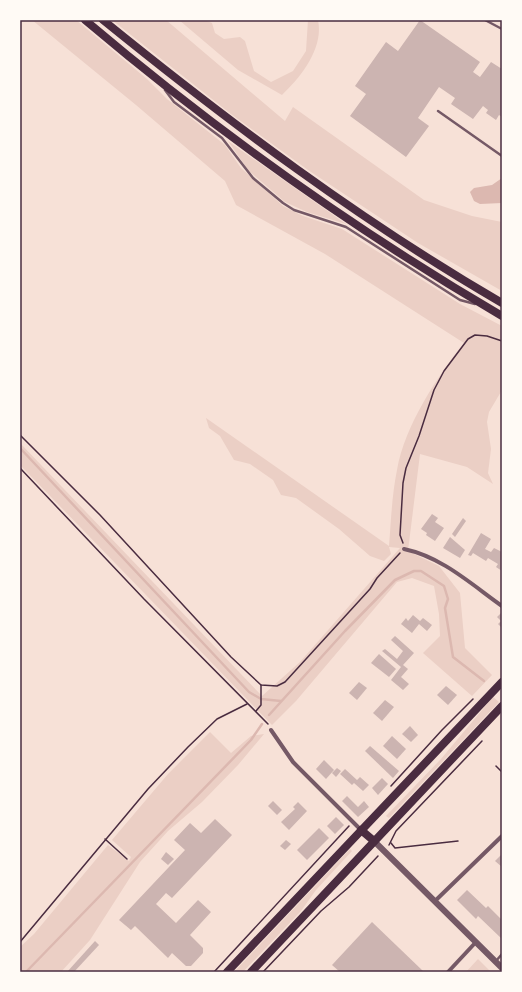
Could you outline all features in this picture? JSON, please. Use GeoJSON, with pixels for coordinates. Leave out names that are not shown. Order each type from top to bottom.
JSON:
{"type":"FeatureCollection","features":[{"type":"Feature","properties":{"kind":"main road"},"geometry":{"type":"LineString","coordinates":[[85,20],[156,78],[262,159],[359,226],[502,316]]}},
{"type":"Feature","properties":{"kind":"main road"},"geometry":{"type":"LineString","coordinates":[[103,20],[220,113],[297,170],[428,258],[502,303]]}},
{"type":"Feature","properties":{"kind":"main road"},"geometry":{"type":"LineString","coordinates":[[227,972],[502,682]]}},
{"type":"Feature","properties":{"kind":"main road"},"geometry":{"type":"LineString","coordinates":[[251,972],[502,706]]}},
{"type":"Feature","properties":{"kind":"main road"},"geometry":{"type":"LineString","coordinates":[[362,830],[374,841]]}},
{"type":"Feature","properties":{"kind":"street"},"geometry":{"type":"LineString","coordinates":[[404,549],[422,552],[442,562],[502,606]]}},
{"type":"Feature","properties":{"kind":"street"},"geometry":{"type":"LineString","coordinates":[[271,730],[288,758],[362,830]]}},
{"type":"Feature","properties":{"kind":"street"},"geometry":{"type":"LineString","coordinates":[[435,901],[502,836]]}},
{"type":"Feature","properties":{"kind":"street"},"geometry":{"type":"LineString","coordinates":[[374,841],[502,968]]}},
{"type":"Feature","properties":{"kind":"street"},"geometry":{"type":"LineString","coordinates":[[448,972],[476,942]]}},
{"type":"Feature","properties":{"kind":"lane"},"geometry":{"type":"LineString","coordinates":[[486,20],[502,29]]}},
{"type":"Feature","properties":{"kind":"lane"},"geometry":{"type":"LineString","coordinates":[[156,78],[174,102],[222,138],[253,178],[283,203],[294,210],[346,228],[460,300],[486,306]]}},
{"type":"Feature","properties":{"kind":"lane"},"geometry":{"type":"LineString","coordinates":[[438,111],[502,156]]}},
{"type":"Feature","properties":{"kind":"lane"},"geometry":{"type":"LineString","coordinates":[[495,961],[502,954]]}},
{"type":"Feature","properties":{"kind":"path"},"geometry":{"type":"LineString","coordinates":[[20,435],[100,516],[231,657],[261,685],[277,686],[285,682],[370,589],[376,578],[404,549],[400,535],[403,482],[406,468],[420,436],[434,390],[444,371],[468,339],[475,335],[487,336],[502,341]]}},
{"type":"Feature","properties":{"kind":"path"},"geometry":{"type":"LineString","coordinates":[[20,468],[256,712],[271,730]]}},
{"type":"Feature","properties":{"kind":"path"},"geometry":{"type":"LineString","coordinates":[[256,712],[261,705],[261,685]]}},
{"type":"Feature","properties":{"kind":"path"},"geometry":{"type":"LineString","coordinates":[[20,942],[148,789],[188,747],[217,720],[247,704]]}},
{"type":"Feature","properties":{"kind":"path"},"geometry":{"type":"LineString","coordinates":[[458,841],[395,848],[391,843],[396,831],[482,740]]}},
{"type":"Feature","properties":{"kind":"path"},"geometry":{"type":"LineString","coordinates":[[496,766],[502,772]]}},
{"type":"Feature","properties":{"kind":"path"},"geometry":{"type":"LineString","coordinates":[[214,972],[347,828]]}},
{"type":"Feature","properties":{"kind":"path"},"geometry":{"type":"LineString","coordinates":[[105,839],[127,859]]}},
{"type":"Feature","properties":{"kind":"path"},"geometry":{"type":"LineString","coordinates":[[264,972],[321,911],[350,887],[377,857]]}},
{"type":"Feature","properties":{"kind":"shaded area"},"geometry":{"type":"Polygon","coordinates":[[[32,20],[76,20],[147,79],[167,99],[225,145],[241,168],[283,206],[303,216],[342,229],[460,304],[502,326],[502,390],[489,412],[487,422],[491,449],[488,473],[493,484],[467,467],[420,454],[408,551],[439,566],[460,593],[465,648],[492,675],[472,696],[423,653],[440,636],[439,614],[434,586],[412,578],[397,582],[296,701],[272,725],[20,465],[20,443],[262,696],[300,662],[400,548],[389,547],[391,554],[384,561],[370,556],[339,529],[296,498],[281,495],[273,480],[250,464],[234,460],[220,436],[209,428],[206,418],[389,546],[395,479],[401,453],[407,436],[423,402],[443,371],[464,343],[325,254],[236,205],[225,181],[136,105],[32,20]]]}},
{"type":"Feature","properties":{"kind":"shaded area"},"geometry":{"type":"Polygon","coordinates":[[[112,20],[166,20],[285,121],[293,107],[424,200],[472,216],[502,222],[502,291],[418,243],[308,170],[231,114],[112,20]]]}},
{"type":"Feature","properties":{"kind":"shaded area"},"geometry":{"type":"Polygon","coordinates":[[[179,20],[204,20],[212,23],[215,33],[224,39],[240,37],[245,41],[254,71],[271,82],[293,71],[306,51],[308,20],[318,20],[318,41],[303,71],[282,95],[238,70],[179,20]]]}},
{"type":"Feature","properties":{"kind":"shaded area"},"geometry":{"type":"Polygon","coordinates":[[[228,141],[346,224],[307,212],[285,202],[248,170],[228,141]]]}},
{"type":"Feature","properties":{"kind":"shaded area"},"geometry":{"type":"Polygon","coordinates":[[[502,178],[502,203],[480,204],[474,201],[470,192],[474,188],[492,185],[502,178]]]}},
{"type":"Feature","properties":{"kind":"shaded area"},"geometry":{"type":"Polygon","coordinates":[[[493,697],[499,702],[389,818],[386,816],[441,759],[493,697]]]}},
{"type":"Feature","properties":{"kind":"shaded area"},"geometry":{"type":"Polygon","coordinates":[[[210,732],[231,753],[251,736],[264,734],[238,765],[202,802],[168,831],[140,862],[90,940],[61,972],[20,972],[20,947],[34,934],[108,845],[129,861],[131,857],[112,840],[168,774],[210,732]]]}},
{"type":"Feature","properties":{"kind":"shaded area"},"geometry":{"type":"Polygon","coordinates":[[[350,849],[352,851],[316,890],[301,911],[243,972],[234,972],[350,849]]]}},
{"type":"Feature","properties":{"kind":"shaded area"},"geometry":{"type":"Polygon","coordinates":[[[478,959],[491,972],[466,972],[478,959]]]}},
{"type":"Feature","properties":{"kind":"building"},"geometry":{"type":"Polygon","coordinates":[[[420,20],[480,62],[473,72],[480,77],[491,62],[502,69],[502,117],[499,115],[496,120],[486,113],[488,110],[483,106],[473,119],[451,104],[455,98],[439,87],[418,118],[429,126],[406,157],[350,116],[366,94],[355,86],[386,42],[398,51],[420,20]]]}},
{"type":"Feature","properties":{"kind":"building"},"geometry":{"type":"Polygon","coordinates":[[[432,514],[438,518],[435,522],[444,528],[435,541],[426,535],[427,533],[421,529],[432,514]]]}},
{"type":"Feature","properties":{"kind":"building"},"geometry":{"type":"Polygon","coordinates":[[[463,518],[466,521],[455,537],[452,534],[463,518]]]}},
{"type":"Feature","properties":{"kind":"building"},"geometry":{"type":"Polygon","coordinates":[[[481,533],[491,539],[485,549],[491,552],[494,548],[502,552],[502,571],[496,567],[498,564],[488,558],[486,561],[473,553],[471,556],[468,555],[481,533]]]}},
{"type":"Feature","properties":{"kind":"building"},"geometry":{"type":"Polygon","coordinates":[[[450,537],[465,550],[460,558],[443,548],[450,537]]]}},
{"type":"Feature","properties":{"kind":"building"},"geometry":{"type":"Polygon","coordinates":[[[502,612],[502,628],[498,624],[501,621],[497,617],[502,612]]]}},
{"type":"Feature","properties":{"kind":"building"},"geometry":{"type":"Polygon","coordinates":[[[413,615],[420,621],[423,618],[432,625],[427,631],[419,624],[412,633],[401,624],[406,618],[408,621],[413,615]]]}},
{"type":"Feature","properties":{"kind":"building"},"geometry":{"type":"Polygon","coordinates":[[[395,636],[414,653],[403,665],[408,669],[401,677],[409,684],[403,690],[391,680],[401,667],[382,651],[385,649],[397,659],[403,651],[391,640],[395,636]]]}},
{"type":"Feature","properties":{"kind":"building"},"geometry":{"type":"Polygon","coordinates":[[[379,654],[396,669],[389,677],[371,663],[379,654]]]}},
{"type":"Feature","properties":{"kind":"building"},"geometry":{"type":"Polygon","coordinates":[[[359,682],[367,688],[357,700],[349,693],[359,682]]]}},
{"type":"Feature","properties":{"kind":"building"},"geometry":{"type":"Polygon","coordinates":[[[446,686],[457,695],[448,705],[437,695],[446,686]]]}},
{"type":"Feature","properties":{"kind":"building"},"geometry":{"type":"Polygon","coordinates":[[[385,700],[394,707],[382,721],[373,713],[385,700]]]}},
{"type":"Feature","properties":{"kind":"building"},"geometry":{"type":"Polygon","coordinates":[[[410,726],[418,735],[411,742],[402,734],[410,726]]]}},
{"type":"Feature","properties":{"kind":"building"},"geometry":{"type":"Polygon","coordinates":[[[392,736],[406,749],[397,759],[383,746],[392,736]]]}},
{"type":"Feature","properties":{"kind":"building"},"geometry":{"type":"Polygon","coordinates":[[[370,746],[399,771],[393,778],[365,751],[370,746]]]}},
{"type":"Feature","properties":{"kind":"building"},"geometry":{"type":"Polygon","coordinates":[[[324,760],[334,770],[326,779],[316,769],[324,760]]]}},
{"type":"Feature","properties":{"kind":"building"},"geometry":{"type":"Polygon","coordinates":[[[337,768],[341,771],[336,777],[332,773],[337,768]]]}},
{"type":"Feature","properties":{"kind":"building"},"geometry":{"type":"Polygon","coordinates":[[[345,769],[357,780],[360,777],[369,785],[363,791],[354,783],[352,785],[340,774],[345,769]]]}},
{"type":"Feature","properties":{"kind":"building"},"geometry":{"type":"Polygon","coordinates":[[[382,778],[388,784],[378,795],[372,788],[382,778]]]}},
{"type":"Feature","properties":{"kind":"building"},"geometry":{"type":"Polygon","coordinates":[[[347,796],[358,807],[364,801],[369,807],[358,817],[342,801],[347,796]]]}},
{"type":"Feature","properties":{"kind":"building"},"geometry":{"type":"Polygon","coordinates":[[[273,801],[282,810],[277,815],[268,806],[273,801]]]}},
{"type":"Feature","properties":{"kind":"building"},"geometry":{"type":"Polygon","coordinates":[[[298,802],[307,811],[289,830],[281,822],[295,809],[293,807],[298,802]]]}},
{"type":"Feature","properties":{"kind":"building"},"geometry":{"type":"Polygon","coordinates":[[[336,817],[344,825],[335,834],[327,826],[336,817]]]}},
{"type":"Feature","properties":{"kind":"building"},"geometry":{"type":"Polygon","coordinates":[[[215,819],[232,835],[172,898],[166,893],[156,904],[176,923],[198,900],[211,912],[190,935],[203,948],[203,953],[191,966],[186,966],[172,953],[168,958],[135,926],[131,930],[119,920],[185,850],[174,840],[190,823],[201,833],[215,819]]]}},
{"type":"Feature","properties":{"kind":"building"},"geometry":{"type":"Polygon","coordinates":[[[319,828],[329,838],[307,860],[297,850],[319,828]]]}},
{"type":"Feature","properties":{"kind":"building"},"geometry":{"type":"Polygon","coordinates":[[[286,840],[291,844],[285,850],[280,846],[286,840]]]}},
{"type":"Feature","properties":{"kind":"building"},"geometry":{"type":"Polygon","coordinates":[[[166,852],[174,859],[168,865],[161,859],[166,852]]]}},
{"type":"Feature","properties":{"kind":"building"},"geometry":{"type":"Polygon","coordinates":[[[502,854],[502,867],[495,861],[502,854]]]}},
{"type":"Feature","properties":{"kind":"building"},"geometry":{"type":"Polygon","coordinates":[[[467,890],[486,908],[488,906],[502,920],[502,939],[478,916],[476,919],[457,900],[467,890]]]}},
{"type":"Feature","properties":{"kind":"building"},"geometry":{"type":"Polygon","coordinates":[[[372,922],[423,971],[340,972],[332,965],[372,922]]]}},
{"type":"Feature","properties":{"kind":"building"},"geometry":{"type":"Polygon","coordinates":[[[95,941],[99,945],[74,972],[67,972],[95,941]]]}},
{"type":"Feature","properties":{"kind":"waterway"},"geometry":{"type":"LineString","coordinates":[[20,448],[249,692],[261,699],[281,701]]}},
{"type":"Feature","properties":{"kind":"waterway"},"geometry":{"type":"LineString","coordinates":[[269,715],[345,631],[395,580],[414,571],[421,571],[444,586],[448,599],[445,608],[453,657],[484,681]]}},
{"type":"Feature","properties":{"kind":"waterway"},"geometry":{"type":"LineString","coordinates":[[26,972],[251,740],[262,724]]}}]}
